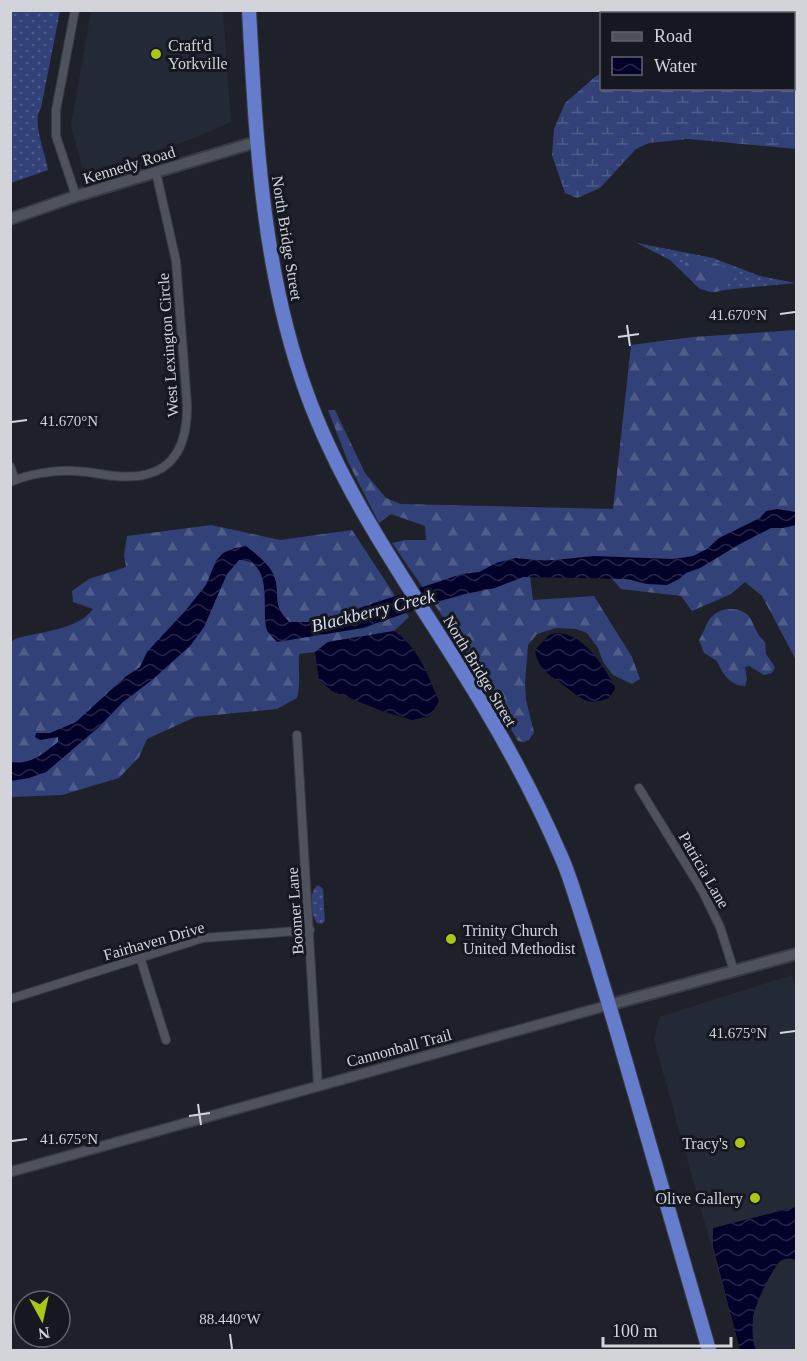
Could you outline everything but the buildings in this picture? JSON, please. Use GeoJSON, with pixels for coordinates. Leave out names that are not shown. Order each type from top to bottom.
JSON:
{"type":"FeatureCollection","features":[{"type":"Feature","properties":{"kind":"highway","name":"North Bridge Street"},"geometry":{"type":"LineString","coordinates":[[249,10],[256,142],[269,243],[281,305],[307,394],[334,458],[394,566],[484,707],[521,772],[562,857],[609,1005],[709,1350]]}},
{"type":"Feature","properties":{"kind":"main road","name":"Kennedy Road"},"geometry":{"type":"LineString","coordinates":[[10,219],[76,196],[256,142]]}},
{"type":"Feature","properties":{"kind":"main road","name":"Cannonball Trail"},"geometry":{"type":"LineString","coordinates":[[609,1005],[796,954]]}},
{"type":"Feature","properties":{"kind":"street"},"geometry":{"type":"LineString","coordinates":[[75,10],[56,110],[56,136],[76,196]]}},
{"type":"Feature","properties":{"kind":"street","name":"West Lexington Circle"},"geometry":{"type":"LineString","coordinates":[[13,481],[70,471],[138,476],[157,471],[165,466],[182,445],[188,424],[176,261],[156,172]]}},
{"type":"Feature","properties":{"kind":"street"},"geometry":{"type":"LineString","coordinates":[[10,466],[13,481]]}},
{"type":"Feature","properties":{"kind":"street","name":"Boomer Lane"},"geometry":{"type":"LineString","coordinates":[[297,735],[318,1086]]}},
{"type":"Feature","properties":{"kind":"street","name":"Patricia Lane"},"geometry":{"type":"LineString","coordinates":[[639,788],[703,892],[720,927],[734,971]]}},
{"type":"Feature","properties":{"kind":"street","name":"Fairhaven Drive"},"geometry":{"type":"LineString","coordinates":[[10,999],[203,938],[310,930]]}},
{"type":"Feature","properties":{"kind":"street"},"geometry":{"type":"LineString","coordinates":[[140,957],[166,1040]]}},
{"type":"Feature","properties":{"kind":"street","name":"Cannonball Trail"},"geometry":{"type":"LineString","coordinates":[[10,1172],[609,1005]]}},
{"type":"Feature","properties":{"kind":"shaded area"},"geometry":{"type":"Polygon","coordinates":[[[91,11],[223,11],[231,122],[192,139],[89,172],[82,166],[71,126],[91,11]]]}},
{"type":"Feature","properties":{"kind":"shaded area"},"geometry":{"type":"Polygon","coordinates":[[[792,975],[796,991],[796,1350],[740,1350],[654,1040],[659,1017],[792,975]]]}},
{"type":"Feature","properties":{"kind":"green space"},"geometry":{"type":"Polygon","coordinates":[[[10,11],[60,11],[38,114],[38,129],[48,170],[11,183],[10,11]]]}},
{"type":"Feature","properties":{"kind":"green space"},"geometry":{"type":"Polygon","coordinates":[[[796,11],[796,149],[688,139],[649,143],[636,149],[600,188],[577,198],[565,193],[552,155],[554,129],[565,103],[596,76],[600,74],[600,90],[795,90],[795,12],[754,12],[796,11]]]}},
{"type":"Feature","properties":{"kind":"green space"},"geometry":{"type":"Polygon","coordinates":[[[637,243],[713,258],[760,276],[796,283],[716,292],[700,289],[670,260],[637,243]]]}},
{"type":"Feature","properties":{"kind":"green space"},"geometry":{"type":"Polygon","coordinates":[[[696,259],[718,264],[731,271],[728,283],[722,290],[706,291],[691,280],[686,272],[685,263],[696,259]]]}},
{"type":"Feature","properties":{"kind":"green space"},"geometry":{"type":"Polygon","coordinates":[[[796,330],[796,660],[762,596],[745,582],[731,594],[692,611],[681,596],[621,589],[595,560],[528,560],[533,600],[594,596],[632,657],[640,679],[632,684],[613,675],[587,633],[576,629],[556,628],[537,634],[528,645],[525,684],[526,700],[534,732],[529,740],[518,741],[441,614],[392,543],[405,540],[426,540],[425,526],[391,514],[379,523],[348,462],[328,410],[335,410],[365,473],[386,498],[401,504],[613,509],[631,345],[693,337],[796,330]]]}},
{"type":"Feature","properties":{"kind":"green space"},"geometry":{"type":"Polygon","coordinates":[[[211,525],[280,540],[352,530],[409,617],[394,631],[328,642],[315,652],[299,654],[297,698],[277,709],[195,717],[147,739],[139,757],[119,778],[62,795],[11,797],[11,642],[15,639],[68,626],[86,616],[93,609],[73,602],[72,591],[89,579],[126,567],[124,555],[127,536],[211,525]]]}},
{"type":"Feature","properties":{"kind":"green space"},"geometry":{"type":"Polygon","coordinates":[[[727,609],[748,615],[765,642],[766,654],[775,667],[772,673],[764,675],[749,666],[745,667],[747,679],[745,686],[735,684],[727,678],[717,661],[704,653],[699,640],[709,620],[715,614],[727,609]]]}},
{"type":"Feature","properties":{"kind":"green space"},"geometry":{"type":"Polygon","coordinates":[[[318,885],[323,889],[325,921],[322,924],[317,923],[312,909],[311,898],[318,885]]]}},
{"type":"Feature","properties":{"kind":"water","name":"Blackberry Creek"},"geometry":{"type":"Polygon","coordinates":[[[777,509],[796,512],[796,525],[771,528],[667,585],[647,584],[627,579],[523,577],[495,588],[440,601],[363,628],[277,642],[266,627],[264,586],[261,576],[250,562],[239,560],[227,574],[204,627],[190,646],[123,702],[99,727],[46,772],[11,781],[10,762],[31,760],[58,742],[58,737],[40,740],[35,737],[36,733],[50,733],[76,722],[125,677],[140,667],[147,652],[206,585],[216,561],[223,553],[235,548],[246,546],[270,569],[275,578],[279,606],[284,617],[290,622],[313,622],[462,574],[479,572],[496,563],[516,558],[545,561],[594,556],[673,559],[693,556],[707,549],[719,538],[760,518],[766,511],[777,509]]]}},
{"type":"Feature","properties":{"kind":"water"},"geometry":{"type":"Polygon","coordinates":[[[394,631],[416,653],[439,701],[430,716],[412,720],[382,711],[332,691],[319,680],[315,652],[328,642],[394,631]]]}},
{"type":"Feature","properties":{"kind":"water"},"geometry":{"type":"Polygon","coordinates":[[[557,633],[567,635],[584,644],[598,660],[615,686],[609,698],[597,701],[585,700],[542,667],[535,650],[549,635],[557,633]]]}},
{"type":"Feature","properties":{"kind":"water"},"geometry":{"type":"Polygon","coordinates":[[[796,1207],[796,1260],[782,1260],[774,1269],[754,1313],[753,1334],[756,1350],[740,1350],[713,1247],[713,1228],[796,1207]]]}},
{"type":"Feature","properties":{"kind":"place","name":"Craft'd Yorkville"},"geometry":{"type":"Point","coordinates":[156,54]}},
{"type":"Feature","properties":{"kind":"place","name":"Trinity Church United Methodist"},"geometry":{"type":"Point","coordinates":[451,939]}},
{"type":"Feature","properties":{"kind":"place","name":"Tracy's"},"geometry":{"type":"Point","coordinates":[740,1143]}},
{"type":"Feature","properties":{"kind":"place","name":"Olive Gallery"},"geometry":{"type":"Point","coordinates":[755,1198]}}]}
